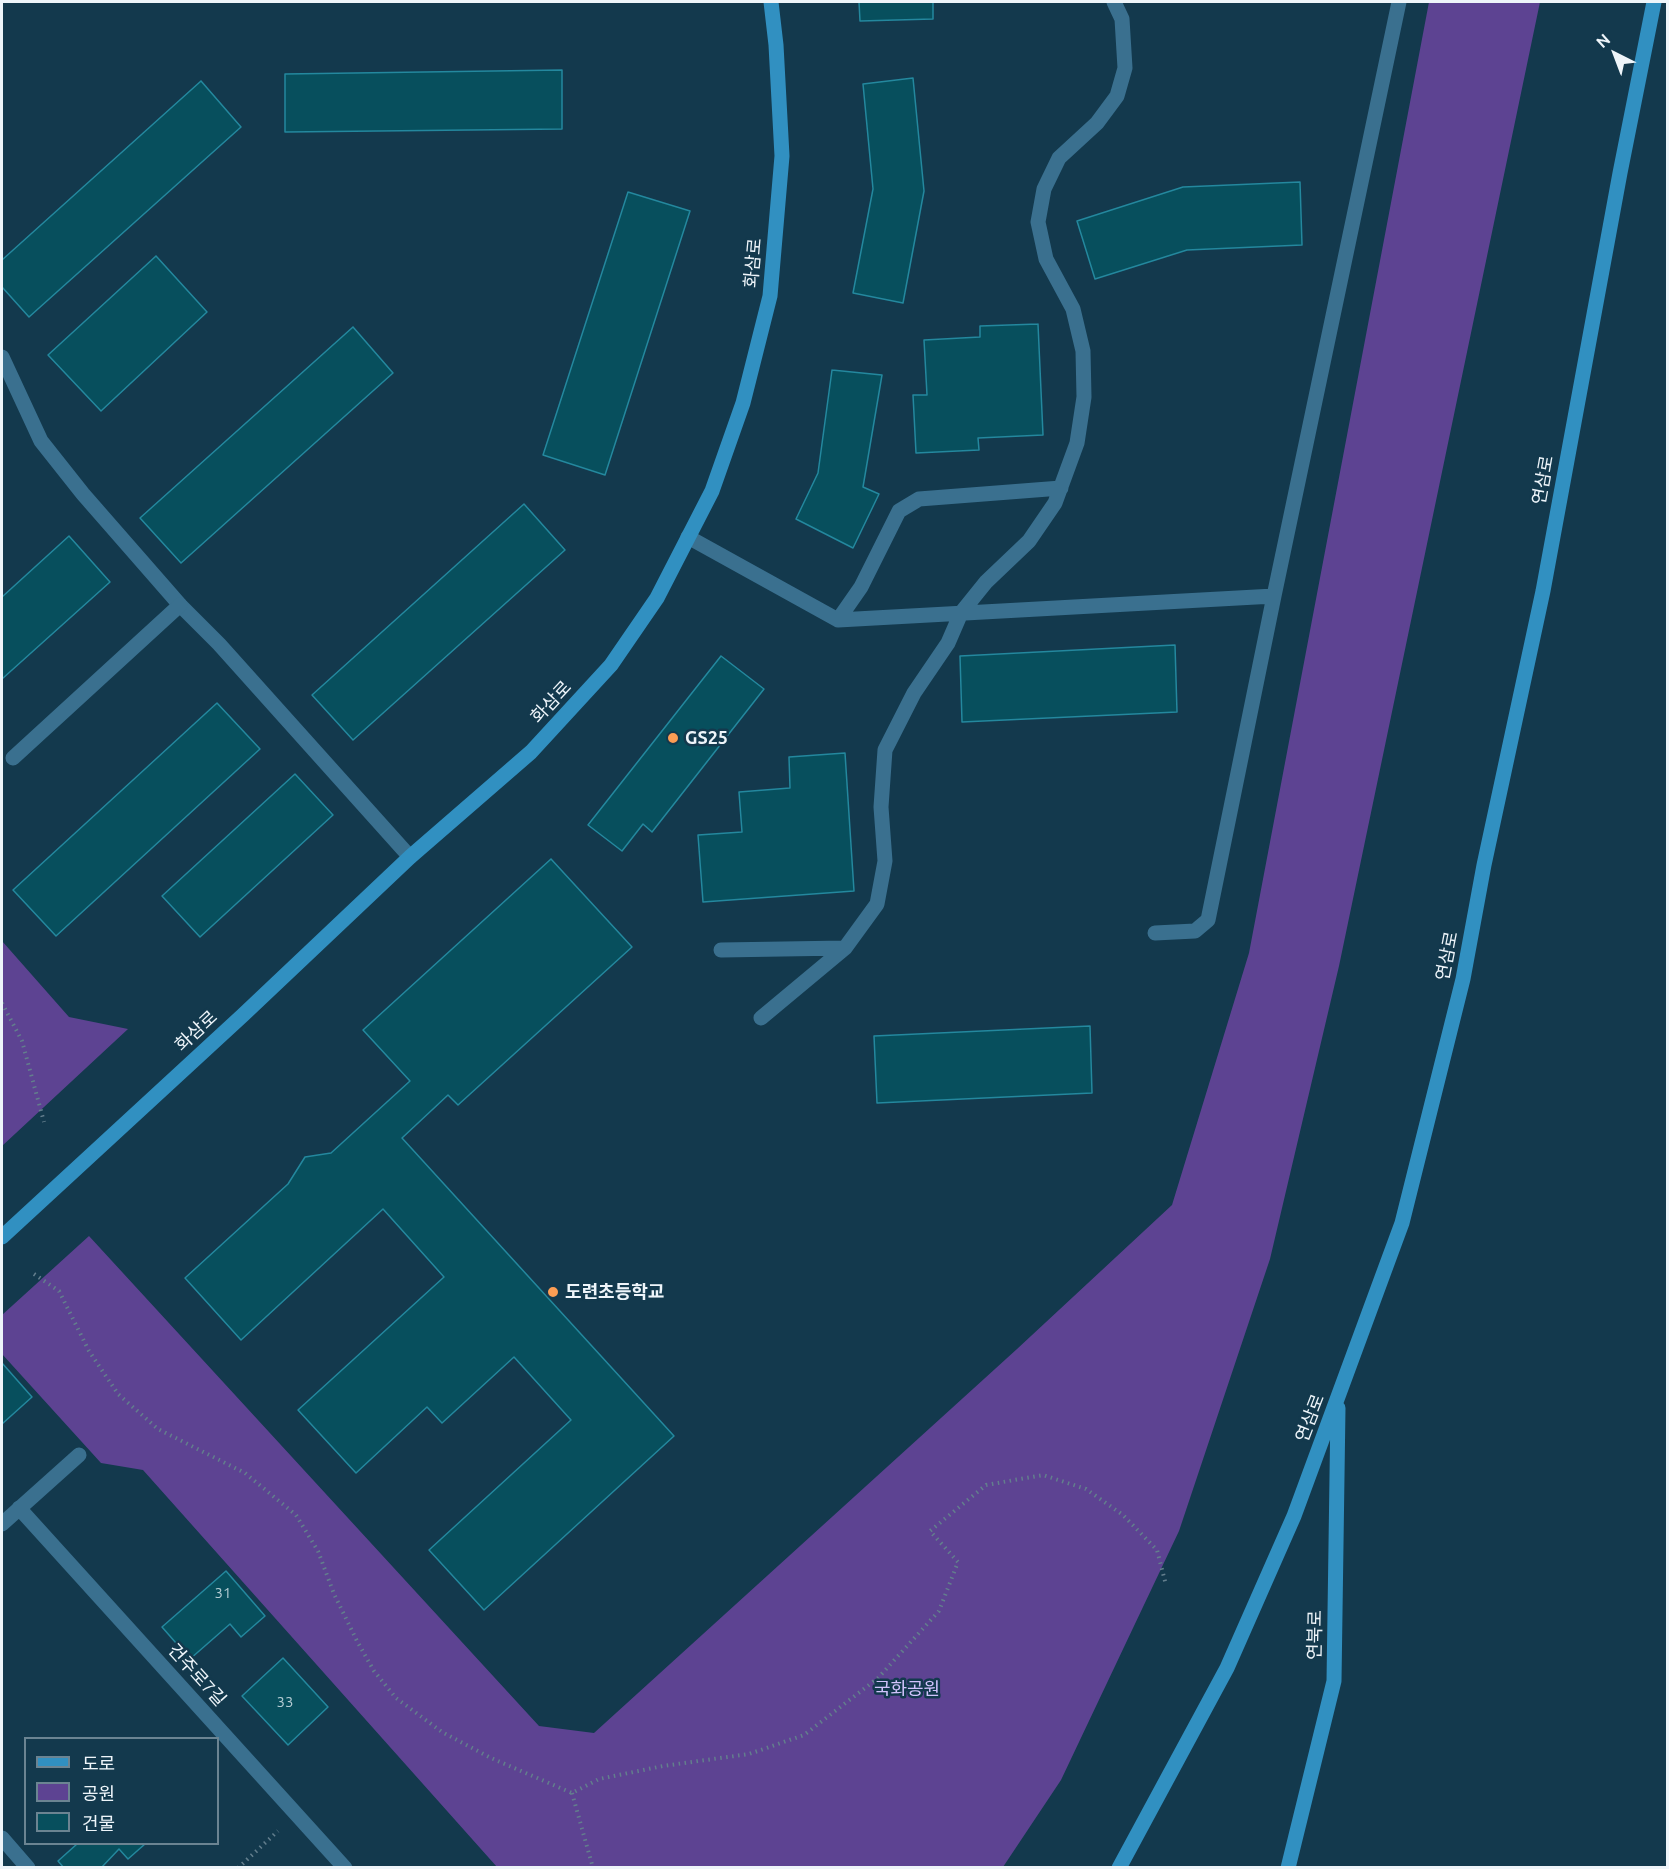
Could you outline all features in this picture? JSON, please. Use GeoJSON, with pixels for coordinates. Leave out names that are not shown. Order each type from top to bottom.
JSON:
{"type":"FeatureCollection","features":[{"type":"Feature","properties":{"kind":"main road","name":"화삼로"},"geometry":{"type":"LineString","coordinates":[[2,1237],[243,1016],[410,857],[531,752],[611,665],[657,598],[712,490],[743,403],[770,296],[782,156],[776,45],[771,2]]}},
{"type":"Feature","properties":{"kind":"main road","name":"연삼로"},"geometry":{"type":"LineString","coordinates":[[1119,1868],[1227,1668],[1294,1516],[1402,1223],[1463,980],[1484,865],[1543,591],[1654,2]]}},
{"type":"Feature","properties":{"kind":"main road","name":"연북로"},"geometry":{"type":"LineString","coordinates":[[1288,1868],[1334,1681],[1339,1398]]}},
{"type":"Feature","properties":{"kind":"street"},"geometry":{"type":"LineString","coordinates":[[761,1018],[845,948],[878,904],[885,861],[881,807],[885,750],[914,693],[948,643],[961,614],[986,582],[1029,542],[1055,503],[1077,443],[1084,397],[1083,351],[1073,309],[1046,259],[1038,222],[1044,189],[1059,158],[1096,123],[1117,96],[1125,68],[1122,19],[1114,2]]}},
{"type":"Feature","properties":{"kind":"street"},"geometry":{"type":"LineString","coordinates":[[1155,933],[1195,932],[1208,920],[1399,2]]}},
{"type":"Feature","properties":{"kind":"street"},"geometry":{"type":"LineString","coordinates":[[2,357],[41,441],[83,494],[180,605],[219,644],[410,857]]}},
{"type":"Feature","properties":{"kind":"street"},"geometry":{"type":"LineString","coordinates":[[838,620],[861,587],[899,511],[919,499],[1061,488]]}},
{"type":"Feature","properties":{"kind":"street"},"geometry":{"type":"LineString","coordinates":[[688,537],[838,620],[1274,596]]}},
{"type":"Feature","properties":{"kind":"street"},"geometry":{"type":"LineString","coordinates":[[13,758],[180,605]]}},
{"type":"Feature","properties":{"kind":"street"},"geometry":{"type":"LineString","coordinates":[[721,950],[845,948]]}},
{"type":"Feature","properties":{"kind":"street"},"geometry":{"type":"LineString","coordinates":[[2,1524],[78,1455]]}},
{"type":"Feature","properties":{"kind":"street","name":"건주로7길"},"geometry":{"type":"LineString","coordinates":[[19,1508],[345,1868]]}},
{"type":"Feature","properties":{"kind":"street"},"geometry":{"type":"LineString","coordinates":[[2,1838],[28,1868]]}},
{"type":"Feature","properties":{"kind":"path"},"geometry":{"type":"LineString","coordinates":[[2,1003],[22,1041],[44,1122]]}},
{"type":"Feature","properties":{"kind":"path"},"geometry":{"type":"LineString","coordinates":[[34,1274],[59,1292],[89,1351],[118,1394],[158,1429],[244,1473],[296,1515],[318,1551],[334,1594],[357,1641],[375,1671],[396,1698],[442,1732],[491,1758],[572,1793]]}},
{"type":"Feature","properties":{"kind":"path"},"geometry":{"type":"LineString","coordinates":[[572,1793],[599,1779],[663,1766],[749,1755],[804,1735],[878,1678],[939,1611],[958,1562],[930,1531],[986,1485],[1043,1475],[1086,1489],[1123,1515],[1157,1550],[1166,1585]]}},
{"type":"Feature","properties":{"kind":"path"},"geometry":{"type":"LineString","coordinates":[[572,1793],[593,1868]]}},
{"type":"Feature","properties":{"kind":"green space","name":"국화공원"},"geometry":{"type":"Polygon","coordinates":[[[1429,2],[1540,2],[1339,966],[1270,1259],[1179,1531],[1061,1780],[1003,1867],[497,1867],[143,1470],[101,1463],[2,1354],[2,1315],[89,1236],[539,1726],[594,1733],[1017,1349],[1172,1205],[1249,953],[1429,2]]]}},
{"type":"Feature","properties":{"kind":"green space"},"geometry":{"type":"Polygon","coordinates":[[[2,941],[69,1017],[128,1029],[2,1146],[2,941]]]}},
{"type":"Feature","properties":{"kind":"building"},"geometry":{"type":"Polygon","coordinates":[[[859,2],[933,2],[933,19],[860,21],[859,2]]]}},
{"type":"Feature","properties":{"kind":"building"},"geometry":{"type":"Polygon","coordinates":[[[562,70],[562,129],[285,132],[285,74],[562,70]]]}},
{"type":"Feature","properties":{"kind":"building"},"geometry":{"type":"Polygon","coordinates":[[[913,78],[924,191],[903,303],[853,293],[873,189],[863,84],[913,78]]]}},
{"type":"Feature","properties":{"kind":"building"},"geometry":{"type":"Polygon","coordinates":[[[201,81],[241,127],[29,317],[2,287],[2,260],[201,81]]]}},
{"type":"Feature","properties":{"kind":"building"},"geometry":{"type":"Polygon","coordinates":[[[1300,182],[1302,245],[1187,250],[1095,279],[1077,221],[1183,187],[1300,182]]]}},
{"type":"Feature","properties":{"kind":"building"},"geometry":{"type":"Polygon","coordinates":[[[628,192],[690,211],[605,475],[543,455],[628,192]]]}},
{"type":"Feature","properties":{"kind":"building"},"geometry":{"type":"Polygon","coordinates":[[[156,256],[207,312],[101,411],[48,355],[156,256]]]}},
{"type":"Feature","properties":{"kind":"building"},"geometry":{"type":"Polygon","coordinates":[[[1038,324],[1043,435],[978,438],[979,450],[916,453],[913,395],[927,395],[924,340],[980,337],[980,326],[1038,324]]]}},
{"type":"Feature","properties":{"kind":"building"},"geometry":{"type":"Polygon","coordinates":[[[353,327],[393,373],[181,563],[140,518],[353,327]]]}},
{"type":"Feature","properties":{"kind":"building"},"geometry":{"type":"Polygon","coordinates":[[[832,370],[882,375],[863,487],[879,494],[853,548],[796,519],[818,473],[832,370]]]}},
{"type":"Feature","properties":{"kind":"building"},"geometry":{"type":"Polygon","coordinates":[[[524,504],[565,550],[353,740],[312,695],[524,504]]]}},
{"type":"Feature","properties":{"kind":"building"},"geometry":{"type":"Polygon","coordinates":[[[69,536],[110,582],[2,679],[2,597],[69,536]]]}},
{"type":"Feature","properties":{"kind":"building"},"geometry":{"type":"Polygon","coordinates":[[[1175,645],[1177,712],[962,722],[960,656],[1175,645]]]}},
{"type":"Feature","properties":{"kind":"building"},"geometry":{"type":"Polygon","coordinates":[[[721,656],[764,689],[652,832],[643,824],[622,851],[588,825],[721,656]]]}},
{"type":"Feature","properties":{"kind":"building"},"geometry":{"type":"Polygon","coordinates":[[[217,703],[260,749],[56,936],[13,890],[217,703]]]}},
{"type":"Feature","properties":{"kind":"building"},"geometry":{"type":"Polygon","coordinates":[[[845,753],[854,891],[703,902],[698,835],[742,832],[739,792],[790,788],[789,757],[845,753]]]}},
{"type":"Feature","properties":{"kind":"building"},"geometry":{"type":"Polygon","coordinates":[[[295,774],[333,815],[200,937],[162,896],[295,774]]]}},
{"type":"Feature","properties":{"kind":"building"},"geometry":{"type":"Polygon","coordinates":[[[551,859],[632,947],[458,1105],[448,1095],[402,1138],[674,1436],[484,1610],[429,1550],[571,1420],[514,1357],[442,1423],[427,1407],[356,1473],[298,1410],[444,1277],[383,1209],[241,1340],[185,1278],[288,1184],[305,1157],[331,1153],[410,1081],[363,1030],[551,859]]]}},
{"type":"Feature","properties":{"kind":"building"},"geometry":{"type":"Polygon","coordinates":[[[1090,1026],[1092,1093],[877,1103],[874,1036],[1090,1026]]]}},
{"type":"Feature","properties":{"kind":"building"},"geometry":{"type":"Polygon","coordinates":[[[2,1363],[32,1397],[2,1424],[2,1363]]]}},
{"type":"Feature","properties":{"kind":"building"},"geometry":{"type":"Polygon","coordinates":[[[226,1571],[265,1616],[241,1637],[230,1624],[190,1659],[162,1627],[226,1571]]]}},
{"type":"Feature","properties":{"kind":"building"},"geometry":{"type":"Polygon","coordinates":[[[283,1658],[328,1707],[288,1745],[242,1696],[283,1658]]]}},
{"type":"Feature","properties":{"kind":"building"},"geometry":{"type":"Polygon","coordinates":[[[76,1845],[144,1845],[128,1859],[119,1849],[101,1868],[64,1868],[58,1861],[76,1845]]]}},
{"type":"Feature","properties":{"kind":"place","name":"GS25"},"geometry":{"type":"Point","coordinates":[673,738]}},
{"type":"Feature","properties":{"kind":"place","name":"도련초등학교"},"geometry":{"type":"Point","coordinates":[553,1292]}}]}
